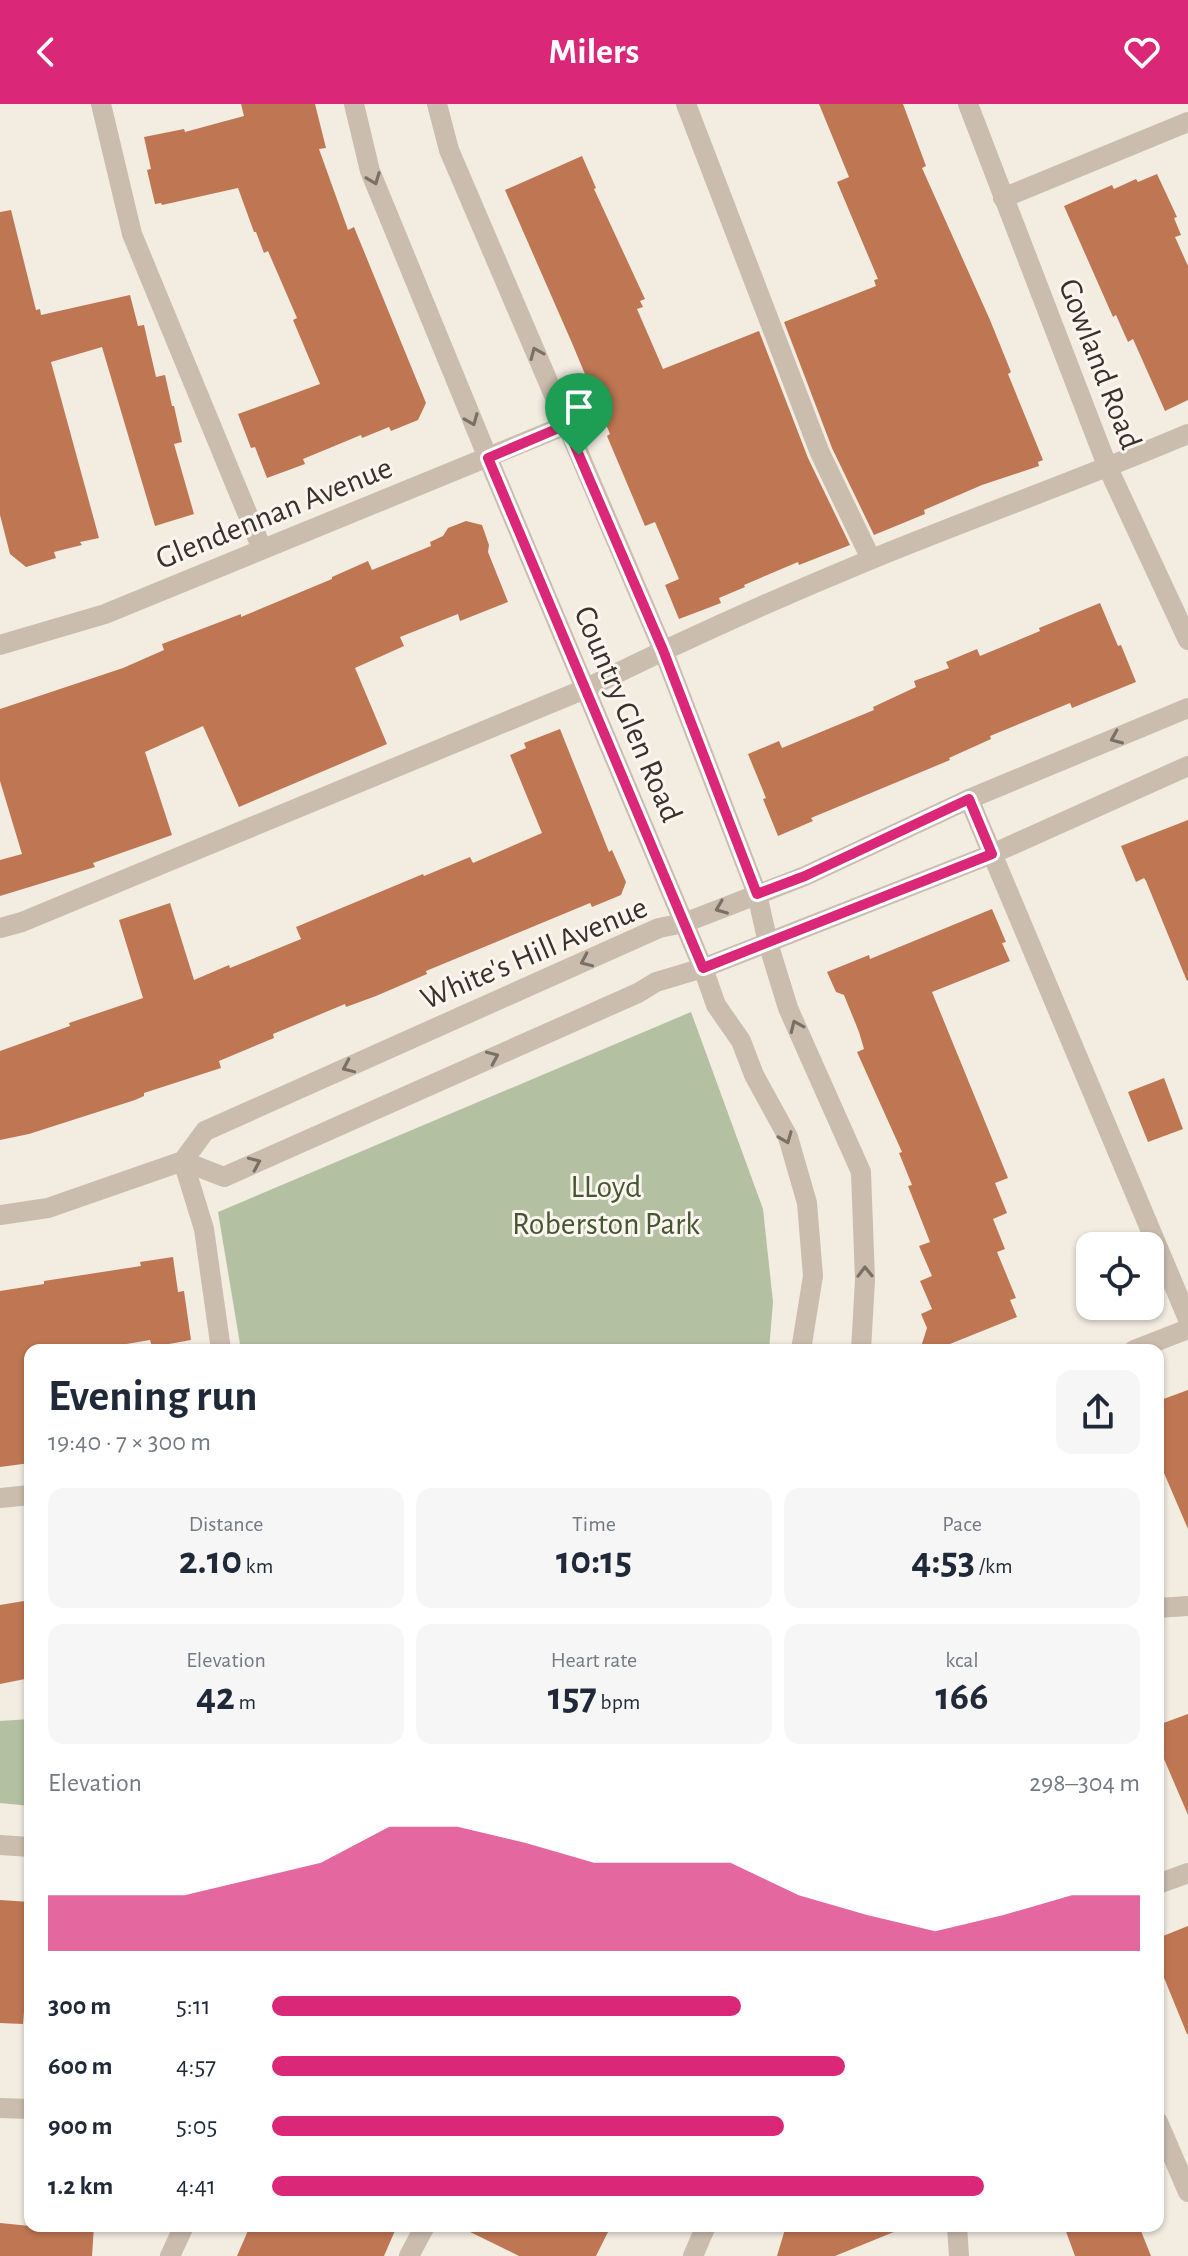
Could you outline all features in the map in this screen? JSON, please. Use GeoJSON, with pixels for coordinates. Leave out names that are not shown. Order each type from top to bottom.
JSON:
{"type":"FeatureCollection","features":[{"type":"Feature","properties":{"kind":"street"},"geometry":{"type":"LineString","coordinates":[[101,104],[132,234],[262,549]]}},
{"type":"Feature","properties":{"kind":"street","name":"Country Glen Road"},"geometry":{"type":"LineString","coordinates":[[354,104],[370,171],[716,1005],[741,1041],[754,1075],[788,1137],[807,1203],[813,1276],[802,1344]]}},
{"type":"Feature","properties":{"kind":"street","name":"Country Glen Road"},"geometry":{"type":"LineString","coordinates":[[437,104],[449,150],[663,650],[757,894],[788,1008],[861,1172],[865,1280],[861,1344]]}},
{"type":"Feature","properties":{"kind":"street"},"geometry":{"type":"LineString","coordinates":[[686,104],[820,453],[871,559]]}},
{"type":"Feature","properties":{"kind":"street","name":"Gowland Road"},"geometry":{"type":"LineString","coordinates":[[968,104],[1108,468],[1188,640]]}},
{"type":"Feature","properties":{"kind":"street"},"geometry":{"type":"LineString","coordinates":[[1003,198],[1188,122]]}},
{"type":"Feature","properties":{"kind":"street","name":"Glendennan Avenue"},"geometry":{"type":"LineString","coordinates":[[0,645],[105,614],[566,425]]}},
{"type":"Feature","properties":{"kind":"street"},"geometry":{"type":"LineString","coordinates":[[0,928],[37,916],[585,689],[663,650],[871,559],[1188,434]]}},
{"type":"Feature","properties":{"kind":"street","name":"White's Hill Avenue"},"geometry":{"type":"LineString","coordinates":[[183,1161],[205,1131],[659,928],[684,923],[805,876],[969,799],[1188,708]]}},
{"type":"Feature","properties":{"kind":"street"},"geometry":{"type":"LineString","coordinates":[[0,1215],[48,1208],[183,1161],[224,1177],[638,993],[656,982],[703,968],[992,854],[1188,766]]}},
{"type":"Feature","properties":{"kind":"street"},"geometry":{"type":"LineString","coordinates":[[969,799],[1188,1319]]}},
{"type":"Feature","properties":{"kind":"street"},"geometry":{"type":"LineString","coordinates":[[183,1161],[204,1229],[220,1344]]}},
{"type":"Feature","properties":{"kind":"street"},"geometry":{"type":"LineString","coordinates":[[1149,1344],[1188,1329]]}},
{"type":"Feature","properties":{"kind":"street"},"geometry":{"type":"LineString","coordinates":[[0,1498],[24,1496]]}},
{"type":"Feature","properties":{"kind":"street"},"geometry":{"type":"LineString","coordinates":[[1164,1608],[1188,1606]]}},
{"type":"Feature","properties":{"kind":"street"},"geometry":{"type":"LineString","coordinates":[[0,1845],[24,1847]]}},
{"type":"Feature","properties":{"kind":"street"},"geometry":{"type":"LineString","coordinates":[[1164,1882],[1188,1873]]}},
{"type":"Feature","properties":{"kind":"street"},"geometry":{"type":"LineString","coordinates":[[0,2108],[24,2109]]}},
{"type":"Feature","properties":{"kind":"street"},"geometry":{"type":"LineString","coordinates":[[1164,2136],[1188,2192]]}},
{"type":"Feature","properties":{"kind":"street"},"geometry":{"type":"LineString","coordinates":[[170,2256],[181,2232]]}},
{"type":"Feature","properties":{"kind":"street"},"geometry":{"type":"LineString","coordinates":[[409,2256],[422,2232]]}},
{"type":"Feature","properties":{"kind":"street"},"geometry":{"type":"LineString","coordinates":[[693,2256],[703,2232]]}},
{"type":"Feature","properties":{"kind":"street"},"geometry":{"type":"LineString","coordinates":[[957,2232],[959,2256]]}},
{"type":"Feature","properties":{"kind":"green space","name":"LLoyd Roberston Park"},"geometry":{"type":"Polygon","coordinates":[[[691,1012],[763,1209],[773,1302],[770,1344],[240,1344],[218,1212],[691,1012]]]}},
{"type":"Feature","properties":{"kind":"green space"},"geometry":{"type":"Polygon","coordinates":[[[24,1719],[24,1805],[0,1803],[0,1721],[24,1719]]]}},
{"type":"Feature","properties":{"kind":"building"},"geometry":{"type":"Polygon","coordinates":[[[241,104],[315,104],[326,148],[319,149],[348,230],[354,227],[426,403],[418,420],[391,431],[389,427],[362,438],[361,435],[303,459],[305,464],[267,478],[238,414],[320,384],[293,320],[297,318],[268,251],[264,253],[254,232],[238,188],[155,204],[144,137],[184,129],[185,132],[244,116],[241,104]]]}},
{"type":"Feature","properties":{"kind":"building"},"geometry":{"type":"Polygon","coordinates":[[[819,104],[903,104],[926,166],[922,168],[990,320],[1043,460],[1038,462],[1039,466],[982,485],[874,535],[832,448],[784,322],[876,286],[874,280],[878,279],[837,182],[849,177],[819,104]]]}},
{"type":"Feature","properties":{"kind":"building"},"geometry":{"type":"Polygon","coordinates":[[[582,156],[645,299],[640,301],[643,307],[637,309],[663,369],[759,331],[808,458],[850,545],[799,565],[798,562],[744,585],[719,598],[721,603],[679,619],[665,585],[679,579],[655,522],[645,526],[607,436],[610,434],[505,190],[582,156]]]}},
{"type":"Feature","properties":{"kind":"building"},"geometry":{"type":"Polygon","coordinates":[[[1157,174],[1177,217],[1174,218],[1181,235],[1175,237],[1188,266],[1188,400],[1165,411],[1133,339],[1128,342],[1116,315],[1113,317],[1064,206],[1112,185],[1114,189],[1157,174]]]}},
{"type":"Feature","properties":{"kind":"building"},"geometry":{"type":"Polygon","coordinates":[[[11,210],[36,310],[40,309],[41,315],[130,295],[138,326],[144,325],[156,377],[165,375],[182,442],[174,444],[194,514],[155,526],[102,347],[51,362],[99,538],[54,552],[56,558],[26,567],[10,554],[0,515],[0,212],[11,210]]]}},
{"type":"Feature","properties":{"kind":"building"},"geometry":{"type":"Polygon","coordinates":[[[466,521],[482,525],[489,545],[488,552],[508,602],[460,621],[458,614],[400,637],[404,646],[355,668],[387,744],[239,807],[203,726],[145,752],[172,835],[93,863],[95,867],[0,896],[0,860],[22,854],[0,781],[0,709],[123,668],[164,650],[162,644],[241,614],[241,617],[368,561],[372,570],[431,546],[430,542],[443,536],[448,528],[466,521]]]}},
{"type":"Feature","properties":{"kind":"building"},"geometry":{"type":"Polygon","coordinates":[[[1100,603],[1136,682],[1072,708],[1070,703],[990,736],[991,739],[950,760],[811,818],[813,821],[778,836],[748,754],[779,741],[782,748],[874,710],[873,707],[916,687],[914,681],[949,668],[946,662],[977,649],[980,656],[1100,603]]]}},
{"type":"Feature","properties":{"kind":"building"},"geometry":{"type":"Polygon","coordinates":[[[560,729],[609,852],[612,850],[626,882],[621,895],[592,907],[590,903],[426,971],[427,974],[376,996],[346,1007],[345,1004],[273,1034],[274,1038],[219,1061],[221,1068],[144,1093],[135,1100],[29,1134],[0,1140],[0,1051],[143,998],[119,920],[170,903],[194,980],[301,939],[296,927],[423,874],[470,857],[473,863],[542,833],[510,755],[526,748],[524,743],[560,729]]]}},
{"type":"Feature","properties":{"kind":"building"},"geometry":{"type":"Polygon","coordinates":[[[1188,820],[1187,981],[1146,881],[1144,878],[1136,882],[1121,846],[1188,820]]]}},
{"type":"Feature","properties":{"kind":"building"},"geometry":{"type":"Polygon","coordinates":[[[992,909],[1006,942],[1002,943],[1010,961],[932,992],[1008,1178],[995,1183],[1007,1213],[993,1219],[1005,1249],[997,1252],[1016,1298],[1010,1300],[1017,1317],[950,1344],[922,1344],[927,1328],[921,1314],[932,1309],[920,1281],[932,1276],[919,1246],[930,1242],[908,1186],[912,1185],[899,1153],[902,1152],[857,1052],[864,1049],[859,1032],[844,995],[836,992],[827,972],[869,955],[870,959],[992,909]]]}},
{"type":"Feature","properties":{"kind":"building"},"geometry":{"type":"Polygon","coordinates":[[[1164,1078],[1183,1129],[1148,1142],[1128,1092],[1164,1078]]]}},
{"type":"Feature","properties":{"kind":"building"},"geometry":{"type":"Polygon","coordinates":[[[173,1257],[178,1292],[184,1291],[191,1340],[169,1344],[151,1344],[150,1340],[126,1344],[24,1344],[24,1464],[0,1467],[0,1291],[141,1266],[140,1262],[173,1257]]]}},
{"type":"Feature","properties":{"kind":"building"},"geometry":{"type":"Polygon","coordinates":[[[1188,1390],[1188,1529],[1164,1473],[1164,1399],[1188,1390]]]}},
{"type":"Feature","properties":{"kind":"building"},"geometry":{"type":"Polygon","coordinates":[[[24,1601],[24,1679],[0,1684],[0,1605],[24,1601]]]}},
{"type":"Feature","properties":{"kind":"building"},"geometry":{"type":"Polygon","coordinates":[[[1188,1714],[1188,1815],[1164,1759],[1164,1723],[1188,1714]]]}},
{"type":"Feature","properties":{"kind":"building"},"geometry":{"type":"Polygon","coordinates":[[[0,1900],[24,1902],[23,2024],[0,2023],[0,1900]]]}},
{"type":"Feature","properties":{"kind":"building"},"geometry":{"type":"Polygon","coordinates":[[[1188,1926],[1188,2034],[1164,1978],[1164,1936],[1188,1926]]]}},
{"type":"Feature","properties":{"kind":"building"},"geometry":{"type":"Polygon","coordinates":[[[0,2223],[24,2225],[24,2232],[94,2232],[92,2256],[0,2256],[0,2223]]]}},
{"type":"Feature","properties":{"kind":"building"},"geometry":{"type":"Polygon","coordinates":[[[247,2232],[394,2232],[384,2256],[237,2256],[247,2232]]]}},
{"type":"Feature","properties":{"kind":"building"},"geometry":{"type":"Polygon","coordinates":[[[470,2232],[608,2232],[596,2256],[519,2256],[470,2232]]]}},
{"type":"Feature","properties":{"kind":"building"},"geometry":{"type":"Polygon","coordinates":[[[784,2232],[894,2232],[835,2256],[777,2256],[784,2232]]]}},
{"type":"Feature","properties":{"kind":"building"},"geometry":{"type":"Polygon","coordinates":[[[1066,2232],[1141,2232],[1151,2256],[1075,2256],[1066,2232]]]}},
{"type":"Feature","properties":{"kind":"route"},"geometry":{"type":"LineString","coordinates":[[566,425],[579,455],[663,650],[757,894],[805,876],[969,799],[992,854],[703,968],[488,458],[566,425]]}}]}
